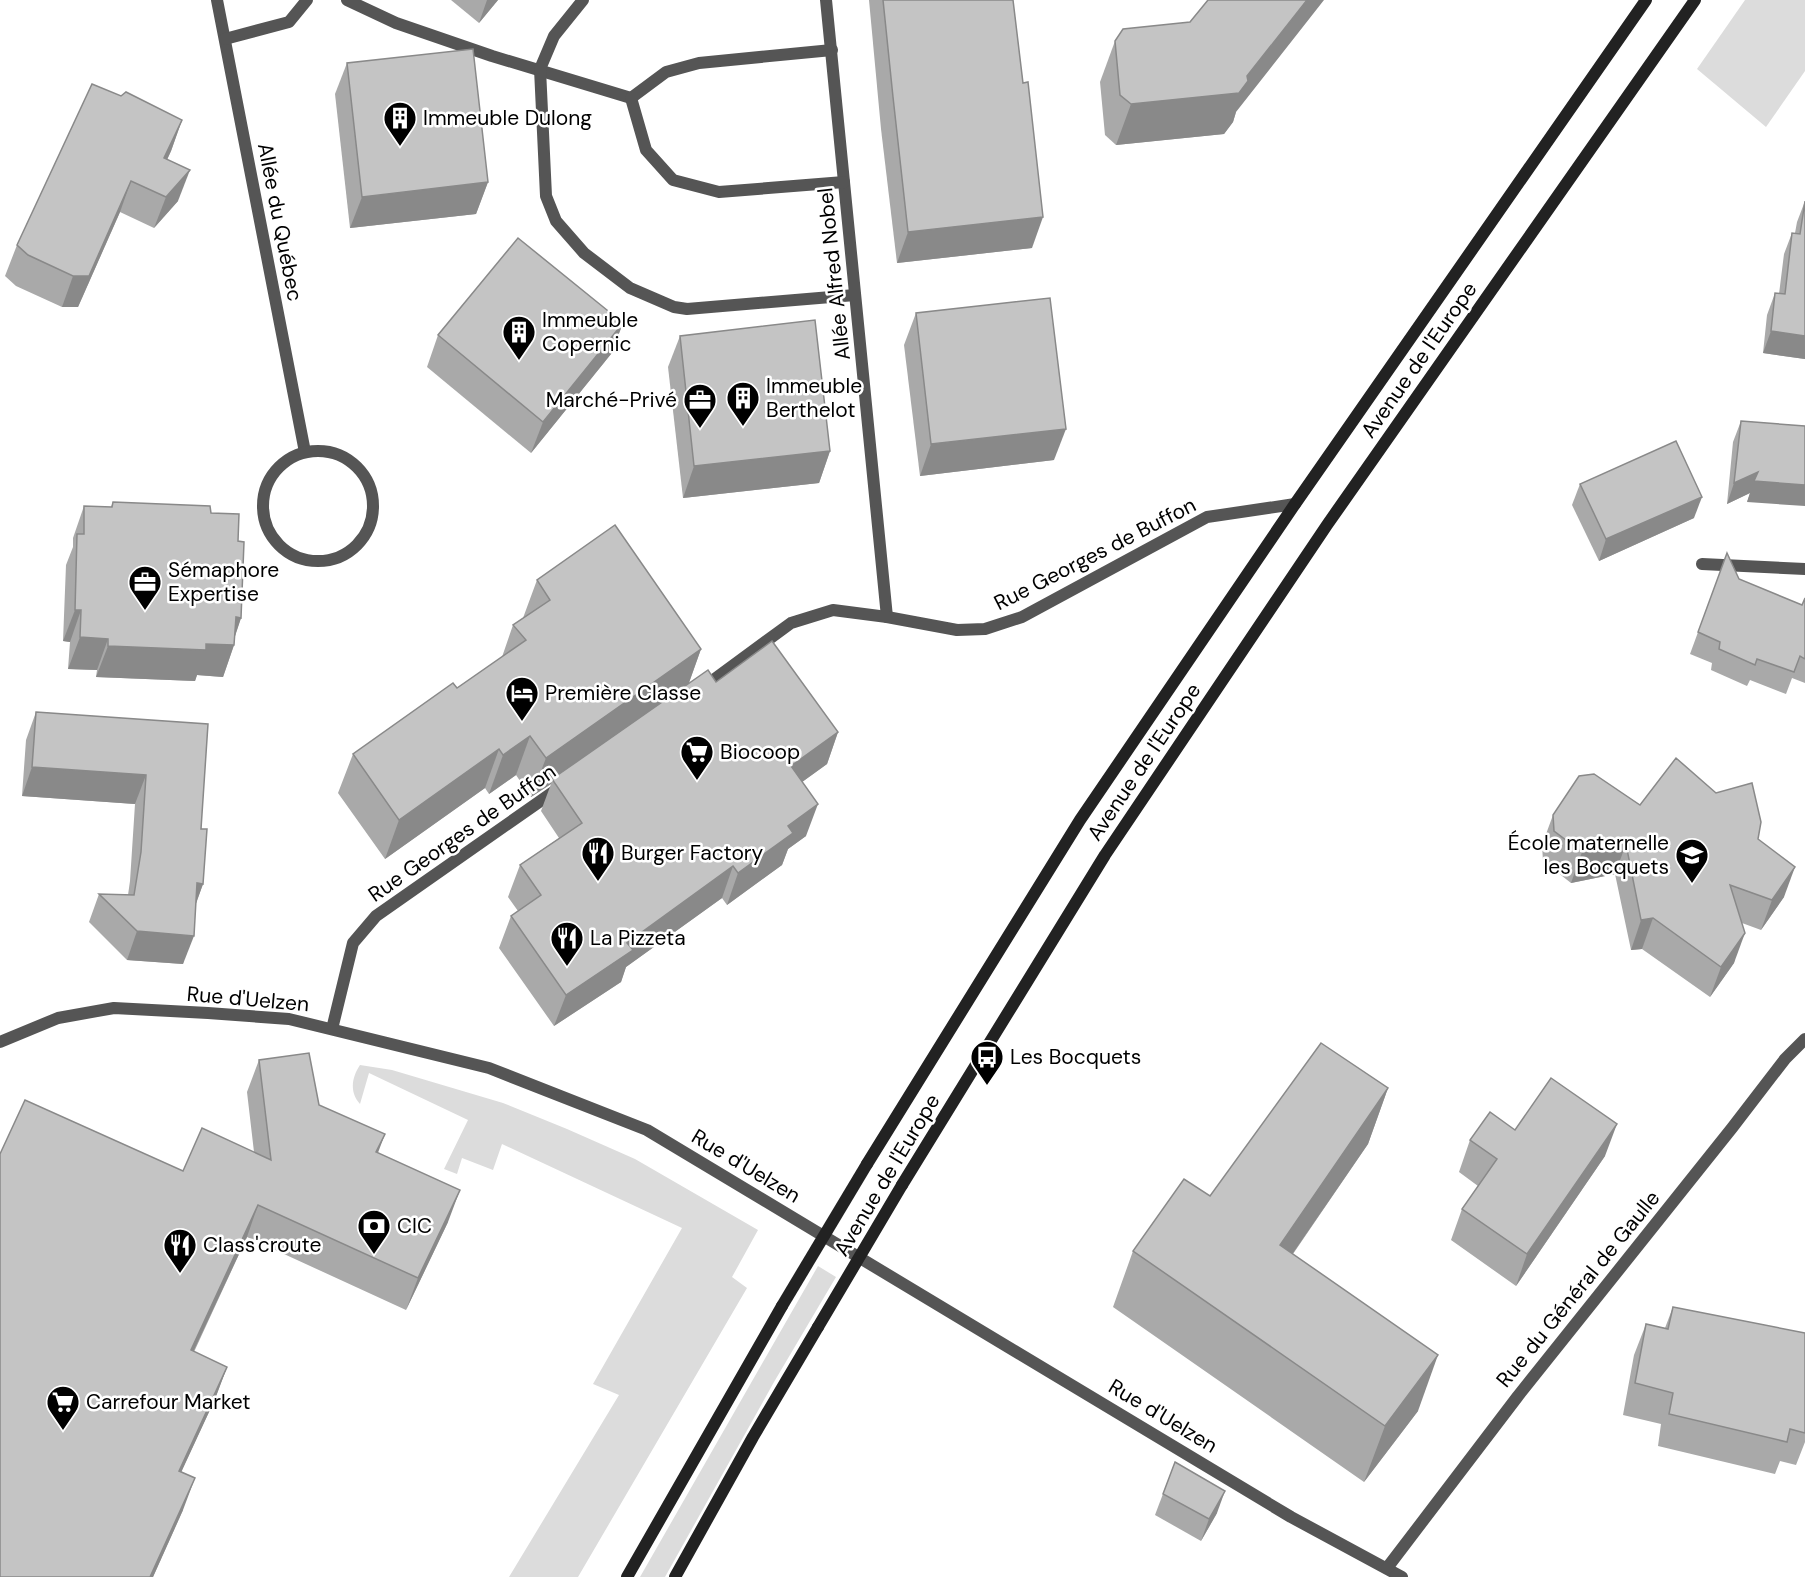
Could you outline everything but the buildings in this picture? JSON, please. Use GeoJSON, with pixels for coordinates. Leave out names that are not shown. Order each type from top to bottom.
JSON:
{"type":"FeatureCollection","features":[{"type":"Feature","properties":{"kind":"main road","name":"Avenue de l'Europe"},"geometry":{"type":"LineString","coordinates":[[627,1577],[782,1306],[1080,820],[1295,504],[1647,0]]}},
{"type":"Feature","properties":{"kind":"main road","name":"Avenue de l'Europe"},"geometry":{"type":"LineString","coordinates":[[675,1577],[753,1437],[902,1185],[1105,855],[1327,525],[1695,0]]}},
{"type":"Feature","properties":{"kind":"street","name":"Allée du Québec"},"geometry":{"type":"LineString","coordinates":[[217,0],[305,452]]}},
{"type":"Feature","properties":{"kind":"street"},"geometry":{"type":"LineString","coordinates":[[225,39],[289,22],[307,0]]}},
{"type":"Feature","properties":{"kind":"street"},"geometry":{"type":"LineString","coordinates":[[347,0],[396,23],[492,56],[631,98]]}},
{"type":"Feature","properties":{"kind":"street"},"geometry":{"type":"LineString","coordinates":[[583,0],[554,36],[540,69],[546,196],[556,222],[584,253],[630,288],[674,307],[687,309],[855,295]]}},
{"type":"Feature","properties":{"kind":"street","name":"Allée Alfred Nobel"},"geometry":{"type":"LineString","coordinates":[[826,0],[887,616]]}},
{"type":"Feature","properties":{"kind":"street"},"geometry":{"type":"LineString","coordinates":[[631,98],[666,72],[699,63],[831,51]]}},
{"type":"Feature","properties":{"kind":"street"},"geometry":{"type":"LineString","coordinates":[[631,98],[646,150],[673,180],[719,192],[844,182]]}},
{"type":"Feature","properties":{"kind":"street"},"geometry":{"type":"LineString","coordinates":[[324,450],[344,456],[361,470],[371,489],[374,511],[368,532],[354,549],[335,559],[313,561],[293,555],[276,542],[266,522],[263,501],[269,480],[283,463],[305,452],[324,450]]}},
{"type":"Feature","properties":{"kind":"street","name":"Rue Georges de Buffon"},"geometry":{"type":"LineString","coordinates":[[694,693],[791,623],[833,610],[887,616],[957,630],[985,629],[1022,617],[1207,518],[1295,504]]}},
{"type":"Feature","properties":{"kind":"street"},"geometry":{"type":"LineString","coordinates":[[1702,564],[1805,569]]}},
{"type":"Feature","properties":{"kind":"street","name":"Rue Georges de Buffon"},"geometry":{"type":"LineString","coordinates":[[332,1029],[353,943],[376,916],[574,777]]}},
{"type":"Feature","properties":{"kind":"street","name":"Rue d'Uelzen"},"geometry":{"type":"LineString","coordinates":[[0,1042],[58,1018],[114,1008],[289,1019],[489,1068],[647,1130],[1291,1517],[1402,1577]]}},
{"type":"Feature","properties":{"kind":"street","name":"Rue du Général de Gaulle"},"geometry":{"type":"LineString","coordinates":[[1387,1568],[1518,1396],[1725,1138],[1785,1059],[1805,1039]]}},
{"type":"Feature","properties":{"kind":"shaded area"},"geometry":{"type":"Polygon","coordinates":[[[1745,0],[1805,0],[1805,71],[1766,127],[1697,69],[1745,0]]]}},
{"type":"Feature","properties":{"kind":"shaded area"},"geometry":{"type":"Polygon","coordinates":[[[360,1065],[392,1070],[503,1103],[567,1129],[635,1159],[758,1230],[732,1277],[747,1288],[578,1577],[509,1577],[619,1395],[593,1384],[682,1228],[502,1144],[493,1170],[462,1158],[457,1174],[444,1169],[468,1120],[369,1073],[360,1104],[354,1095],[353,1084],[360,1065]]]}},
{"type":"Feature","properties":{"kind":"shaded area"},"geometry":{"type":"Polygon","coordinates":[[[818,1266],[836,1277],[774,1382],[665,1577],[640,1577],[818,1266]]]}},
{"type":"Feature","properties":{"kind":"place","name":"Immeuble Dulong"},"geometry":{"type":"Point","coordinates":[400,147]}},
{"type":"Feature","properties":{"kind":"place","name":"Immeuble Copernic"},"geometry":{"type":"Point","coordinates":[519,361]}},
{"type":"Feature","properties":{"kind":"place","name":"Immeuble Berthelot"},"geometry":{"type":"Point","coordinates":[743,427]}},
{"type":"Feature","properties":{"kind":"place","name":"Marché-Privé"},"geometry":{"type":"Point","coordinates":[700,429]}},
{"type":"Feature","properties":{"kind":"place","name":"Sémaphore Expertise"},"geometry":{"type":"Point","coordinates":[145,611]}},
{"type":"Feature","properties":{"kind":"place","name":"Première Classe"},"geometry":{"type":"Point","coordinates":[522,722]}},
{"type":"Feature","properties":{"kind":"place","name":"Biocoop"},"geometry":{"type":"Point","coordinates":[697,781]}},
{"type":"Feature","properties":{"kind":"place","name":"Burger Factory"},"geometry":{"type":"Point","coordinates":[598,882]}},
{"type":"Feature","properties":{"kind":"place","name":"École maternelle les Bocquets"},"geometry":{"type":"Point","coordinates":[1692,884]}},
{"type":"Feature","properties":{"kind":"place","name":"La Pizzeta"},"geometry":{"type":"Point","coordinates":[567,967]}},
{"type":"Feature","properties":{"kind":"place","name":"Les Bocquets"},"geometry":{"type":"Point","coordinates":[987,1086]}},
{"type":"Feature","properties":{"kind":"place","name":"CIC"},"geometry":{"type":"Point","coordinates":[374,1255]}},
{"type":"Feature","properties":{"kind":"place","name":"Class'croute"},"geometry":{"type":"Point","coordinates":[180,1274]}},
{"type":"Feature","properties":{"kind":"place","name":"Carrefour Market"},"geometry":{"type":"Point","coordinates":[63,1431]}}]}
